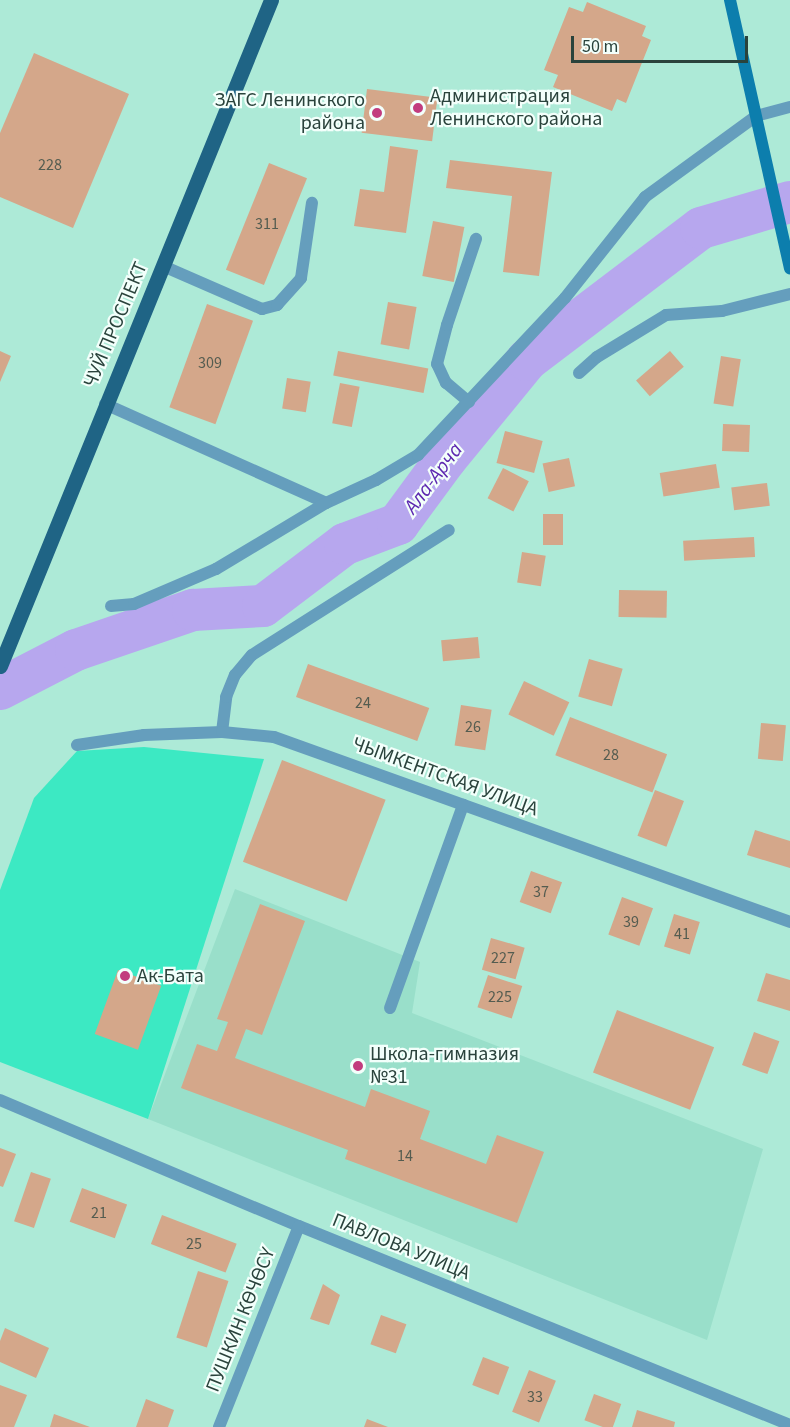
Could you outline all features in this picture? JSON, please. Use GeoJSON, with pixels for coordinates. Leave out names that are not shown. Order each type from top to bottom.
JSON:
{"type":"FeatureCollection","features":[{"type":"Feature","properties":{"kind":"main road","name":"ЧУЙ ПРОСПЕКТ"},"geometry":{"type":"LineString","coordinates":[[0,666],[271,0]]}},
{"type":"Feature","properties":{"kind":"main road"},"geometry":{"type":"LineString","coordinates":[[730,0],[789,262]]}},
{"type":"Feature","properties":{"kind":"street"},"geometry":{"type":"LineString","coordinates":[[111,606],[134,604],[216,569],[326,503],[376,480],[418,455],[565,298],[645,197],[756,116],[790,107]]}},
{"type":"Feature","properties":{"kind":"street"},"geometry":{"type":"LineString","coordinates":[[163,266],[262,309],[277,305],[301,278],[312,203]]}},
{"type":"Feature","properties":{"kind":"street"},"geometry":{"type":"LineString","coordinates":[[469,402],[446,383],[437,364],[447,325],[476,239]]}},
{"type":"Feature","properties":{"kind":"street"},"geometry":{"type":"LineString","coordinates":[[579,373],[597,357],[666,315],[722,311],[790,294]]}},
{"type":"Feature","properties":{"kind":"street"},"geometry":{"type":"LineString","coordinates":[[105,404],[326,503]]}},
{"type":"Feature","properties":{"kind":"street"},"geometry":{"type":"LineString","coordinates":[[222,732],[226,697],[235,675],[252,655],[449,530]]}},
{"type":"Feature","properties":{"kind":"street","name":"ЧЫМКЕНТСКАЯ УЛИЦА"},"geometry":{"type":"LineString","coordinates":[[77,745],[144,735],[222,732],[274,737],[790,922]]}},
{"type":"Feature","properties":{"kind":"street"},"geometry":{"type":"LineString","coordinates":[[390,1008],[463,805]]}},
{"type":"Feature","properties":{"kind":"street","name":"ПАВЛОВА УЛИЦА"},"geometry":{"type":"LineString","coordinates":[[0,1100],[299,1226],[790,1425]]}},
{"type":"Feature","properties":{"kind":"street","name":"ПУШКИН КӨЧӨСҮ"},"geometry":{"type":"LineString","coordinates":[[219,1427],[299,1226]]}},
{"type":"Feature","properties":{"kind":"shaded area","name":"Школа-гимназия №31"},"geometry":{"type":"Polygon","coordinates":[[[235,889],[420,962],[412,1013],[763,1149],[707,1340],[148,1119],[235,889]]]}},
{"type":"Feature","properties":{"kind":"green space"},"geometry":{"type":"Polygon","coordinates":[[[144,747],[264,759],[148,1119],[0,1062],[0,890],[34,798],[77,751],[144,747]]]}},
{"type":"Feature","properties":{"kind":"building"},"geometry":{"type":"Polygon","coordinates":[[[587,2],[646,26],[642,36],[651,40],[626,103],[617,99],[612,111],[553,87],[558,75],[544,70],[569,7],[583,12],[587,2]]]}},
{"type":"Feature","properties":{"kind":"building"},"geometry":{"type":"Polygon","coordinates":[[[34,53],[129,94],[73,228],[0,197],[0,133],[34,53]]]}},
{"type":"Feature","properties":{"kind":"building"},"geometry":{"type":"Polygon","coordinates":[[[367,89],[437,98],[432,141],[362,133],[367,89]]]}},
{"type":"Feature","properties":{"kind":"building"},"geometry":{"type":"Polygon","coordinates":[[[390,146],[418,150],[406,233],[354,226],[360,189],[384,192],[390,146]]]}},
{"type":"Feature","properties":{"kind":"building"},"geometry":{"type":"Polygon","coordinates":[[[450,160],[552,172],[539,276],[503,272],[512,196],[446,188],[450,160]]]}},
{"type":"Feature","properties":{"kind":"building"},"geometry":{"type":"Polygon","coordinates":[[[269,163],[307,178],[264,285],[226,270],[269,163]]]}},
{"type":"Feature","properties":{"kind":"building"},"geometry":{"type":"Polygon","coordinates":[[[433,221],[464,227],[454,282],[422,276],[433,221]]]}},
{"type":"Feature","properties":{"kind":"building"},"geometry":{"type":"Polygon","coordinates":[[[388,302],[417,307],[409,349],[381,344],[388,302]]]}},
{"type":"Feature","properties":{"kind":"building"},"geometry":{"type":"Polygon","coordinates":[[[207,304],[253,321],[215,424],[169,407],[207,304]]]}},
{"type":"Feature","properties":{"kind":"building"},"geometry":{"type":"Polygon","coordinates":[[[0,351],[11,356],[0,382],[0,351]]]}},
{"type":"Feature","properties":{"kind":"building"},"geometry":{"type":"Polygon","coordinates":[[[338,351],[428,369],[424,393],[333,376],[338,351]]]}},
{"type":"Feature","properties":{"kind":"building"},"geometry":{"type":"Polygon","coordinates":[[[670,351],[684,367],[650,396],[636,381],[670,351]]]}},
{"type":"Feature","properties":{"kind":"building"},"geometry":{"type":"Polygon","coordinates":[[[721,356],[741,359],[733,407],[713,403],[721,356]]]}},
{"type":"Feature","properties":{"kind":"building"},"geometry":{"type":"Polygon","coordinates":[[[287,378],[311,382],[306,412],[282,409],[287,378]]]}},
{"type":"Feature","properties":{"kind":"building"},"geometry":{"type":"Polygon","coordinates":[[[340,383],[360,387],[352,427],[332,423],[340,383]]]}},
{"type":"Feature","properties":{"kind":"building"},"geometry":{"type":"Polygon","coordinates":[[[723,424],[750,425],[749,452],[722,451],[723,424]]]}},
{"type":"Feature","properties":{"kind":"building"},"geometry":{"type":"Polygon","coordinates":[[[505,431],[543,441],[534,473],[496,463],[505,431]]]}},
{"type":"Feature","properties":{"kind":"building"},"geometry":{"type":"Polygon","coordinates":[[[569,458],[575,486],[549,492],[543,464],[569,458]]]}},
{"type":"Feature","properties":{"kind":"building"},"geometry":{"type":"Polygon","coordinates":[[[716,464],[720,488],[663,497],[660,473],[716,464]]]}},
{"type":"Feature","properties":{"kind":"building"},"geometry":{"type":"Polygon","coordinates":[[[503,468],[529,481],[513,511],[488,498],[503,468]]]}},
{"type":"Feature","properties":{"kind":"building"},"geometry":{"type":"Polygon","coordinates":[[[767,483],[770,506],[734,510],[731,487],[767,483]]]}},
{"type":"Feature","properties":{"kind":"building"},"geometry":{"type":"Polygon","coordinates":[[[543,514],[563,514],[563,545],[543,545],[543,514]]]}},
{"type":"Feature","properties":{"kind":"building"},"geometry":{"type":"Polygon","coordinates":[[[754,537],[755,557],[684,561],[683,541],[754,537]]]}},
{"type":"Feature","properties":{"kind":"building"},"geometry":{"type":"Polygon","coordinates":[[[522,552],[546,556],[541,586],[517,583],[522,552]]]}},
{"type":"Feature","properties":{"kind":"building"},"geometry":{"type":"Polygon","coordinates":[[[619,590],[667,591],[667,618],[619,617],[619,590]]]}},
{"type":"Feature","properties":{"kind":"building"},"geometry":{"type":"Polygon","coordinates":[[[478,637],[480,658],[443,661],[441,640],[478,637]]]}},
{"type":"Feature","properties":{"kind":"building"},"geometry":{"type":"Polygon","coordinates":[[[589,659],[623,669],[612,706],[578,696],[589,659]]]}},
{"type":"Feature","properties":{"kind":"building"},"geometry":{"type":"Polygon","coordinates":[[[308,664],[429,708],[417,741],[296,697],[308,664]]]}},
{"type":"Feature","properties":{"kind":"building"},"geometry":{"type":"Polygon","coordinates":[[[524,681],[569,702],[554,736],[508,715],[524,681]]]}},
{"type":"Feature","properties":{"kind":"building"},"geometry":{"type":"Polygon","coordinates":[[[461,705],[492,710],[485,750],[455,745],[461,705]]]}},
{"type":"Feature","properties":{"kind":"building"},"geometry":{"type":"Polygon","coordinates":[[[570,717],[667,754],[652,793],[555,755],[570,717]]]}},
{"type":"Feature","properties":{"kind":"building"},"geometry":{"type":"Polygon","coordinates":[[[761,723],[786,725],[783,761],[758,759],[761,723]]]}},
{"type":"Feature","properties":{"kind":"building"},"geometry":{"type":"Polygon","coordinates":[[[282,760],[386,800],[347,902],[243,862],[282,760]]]}},
{"type":"Feature","properties":{"kind":"building"},"geometry":{"type":"Polygon","coordinates":[[[655,790],[684,801],[666,847],[637,836],[655,790]]]}},
{"type":"Feature","properties":{"kind":"building"},"geometry":{"type":"Polygon","coordinates":[[[755,830],[790,841],[790,868],[747,855],[755,830]]]}},
{"type":"Feature","properties":{"kind":"building"},"geometry":{"type":"Polygon","coordinates":[[[531,871],[562,882],[551,913],[520,902],[531,871]]]}},
{"type":"Feature","properties":{"kind":"building"},"geometry":{"type":"Polygon","coordinates":[[[622,897],[653,908],[639,946],[608,935],[622,897]]]}},
{"type":"Feature","properties":{"kind":"building"},"geometry":{"type":"Polygon","coordinates":[[[260,904],[305,921],[262,1035],[246,1029],[235,1058],[365,1107],[371,1089],[430,1111],[420,1139],[486,1164],[497,1135],[544,1152],[517,1223],[345,1159],[348,1150],[181,1088],[197,1044],[217,1051],[228,1022],[217,1019],[260,904]]]}},
{"type":"Feature","properties":{"kind":"building"},"geometry":{"type":"Polygon","coordinates":[[[674,914],[700,922],[690,954],[664,947],[674,914]]]}},
{"type":"Feature","properties":{"kind":"building"},"geometry":{"type":"Polygon","coordinates":[[[491,938],[525,948],[516,979],[482,970],[491,938]]]}},
{"type":"Feature","properties":{"kind":"building"},"geometry":{"type":"Polygon","coordinates":[[[118,970],[161,986],[138,1050],[95,1034],[118,970]]]}},
{"type":"Feature","properties":{"kind":"building"},"geometry":{"type":"Polygon","coordinates":[[[766,973],[790,980],[790,1011],[757,1001],[766,973]]]}},
{"type":"Feature","properties":{"kind":"building"},"geometry":{"type":"Polygon","coordinates":[[[488,975],[522,986],[512,1018],[477,1007],[488,975]]]}},
{"type":"Feature","properties":{"kind":"building"},"geometry":{"type":"Polygon","coordinates":[[[617,1010],[714,1047],[690,1110],[593,1073],[617,1010]]]}},
{"type":"Feature","properties":{"kind":"building"},"geometry":{"type":"Polygon","coordinates":[[[754,1032],[779,1041],[767,1074],[742,1065],[754,1032]]]}},
{"type":"Feature","properties":{"kind":"building"},"geometry":{"type":"Polygon","coordinates":[[[0,1148],[16,1154],[3,1187],[0,1186],[0,1148]]]}},
{"type":"Feature","properties":{"kind":"building"},"geometry":{"type":"Polygon","coordinates":[[[31,1172],[51,1179],[34,1228],[14,1221],[31,1172]]]}},
{"type":"Feature","properties":{"kind":"building"},"geometry":{"type":"Polygon","coordinates":[[[82,1188],[127,1204],[115,1238],[70,1222],[82,1188]]]}},
{"type":"Feature","properties":{"kind":"building"},"geometry":{"type":"Polygon","coordinates":[[[162,1215],[237,1244],[226,1273],[151,1244],[162,1215]]]}},
{"type":"Feature","properties":{"kind":"building"},"geometry":{"type":"Polygon","coordinates":[[[198,1271],[228,1281],[207,1347],[176,1338],[198,1271]]]}},
{"type":"Feature","properties":{"kind":"building"},"geometry":{"type":"Polygon","coordinates":[[[323,1284],[340,1295],[329,1325],[310,1319],[323,1284]]]}},
{"type":"Feature","properties":{"kind":"building"},"geometry":{"type":"Polygon","coordinates":[[[381,1315],[406,1324],[396,1353],[370,1344],[381,1315]]]}},
{"type":"Feature","properties":{"kind":"building"},"geometry":{"type":"Polygon","coordinates":[[[5,1328],[49,1348],[36,1378],[0,1362],[0,1341],[5,1328]]]}},
{"type":"Feature","properties":{"kind":"building"},"geometry":{"type":"Polygon","coordinates":[[[483,1357],[509,1367],[498,1395],[472,1385],[483,1357]]]}},
{"type":"Feature","properties":{"kind":"building"},"geometry":{"type":"Polygon","coordinates":[[[529,1370],[556,1381],[539,1423],[512,1412],[529,1370]]]}},
{"type":"Feature","properties":{"kind":"building"},"geometry":{"type":"Polygon","coordinates":[[[0,1385],[27,1395],[14,1427],[0,1427],[0,1385]]]}},
{"type":"Feature","properties":{"kind":"building"},"geometry":{"type":"Polygon","coordinates":[[[594,1394],[621,1404],[613,1427],[603,1427],[584,1420],[594,1394]]]}},
{"type":"Feature","properties":{"kind":"building"},"geometry":{"type":"Polygon","coordinates":[[[146,1399],[174,1410],[168,1427],[136,1427],[146,1399]]]}},
{"type":"Feature","properties":{"kind":"building"},"geometry":{"type":"Polygon","coordinates":[[[637,1410],[675,1422],[674,1427],[632,1427],[637,1410]]]}},
{"type":"Feature","properties":{"kind":"building"},"geometry":{"type":"Polygon","coordinates":[[[54,1414],[90,1427],[50,1427],[54,1414]]]}},
{"type":"Feature","properties":{"kind":"building"},"geometry":{"type":"Polygon","coordinates":[[[367,1419],[388,1427],[364,1427],[367,1419]]]}},
{"type":"Feature","properties":{"kind":"waterway","name":"Ала-Арча"},"geometry":{"type":"LineString","coordinates":[[0,689],[76,650],[193,610],[263,606],[345,544],[398,524],[446,459],[527,360],[701,228],[790,202]]}},
{"type":"Feature","properties":{"kind":"place","name":"Администрация Ленинского района"},"geometry":{"type":"Point","coordinates":[418,108]}},
{"type":"Feature","properties":{"kind":"place","name":"ЗАГС Ленинского района"},"geometry":{"type":"Point","coordinates":[377,113]}},
{"type":"Feature","properties":{"kind":"place","name":"Ак-Бата"},"geometry":{"type":"Point","coordinates":[125,976]}},
{"type":"Feature","properties":{"kind":"place","name":"Школа-гимназия №31"},"geometry":{"type":"Point","coordinates":[358,1066]}}]}
